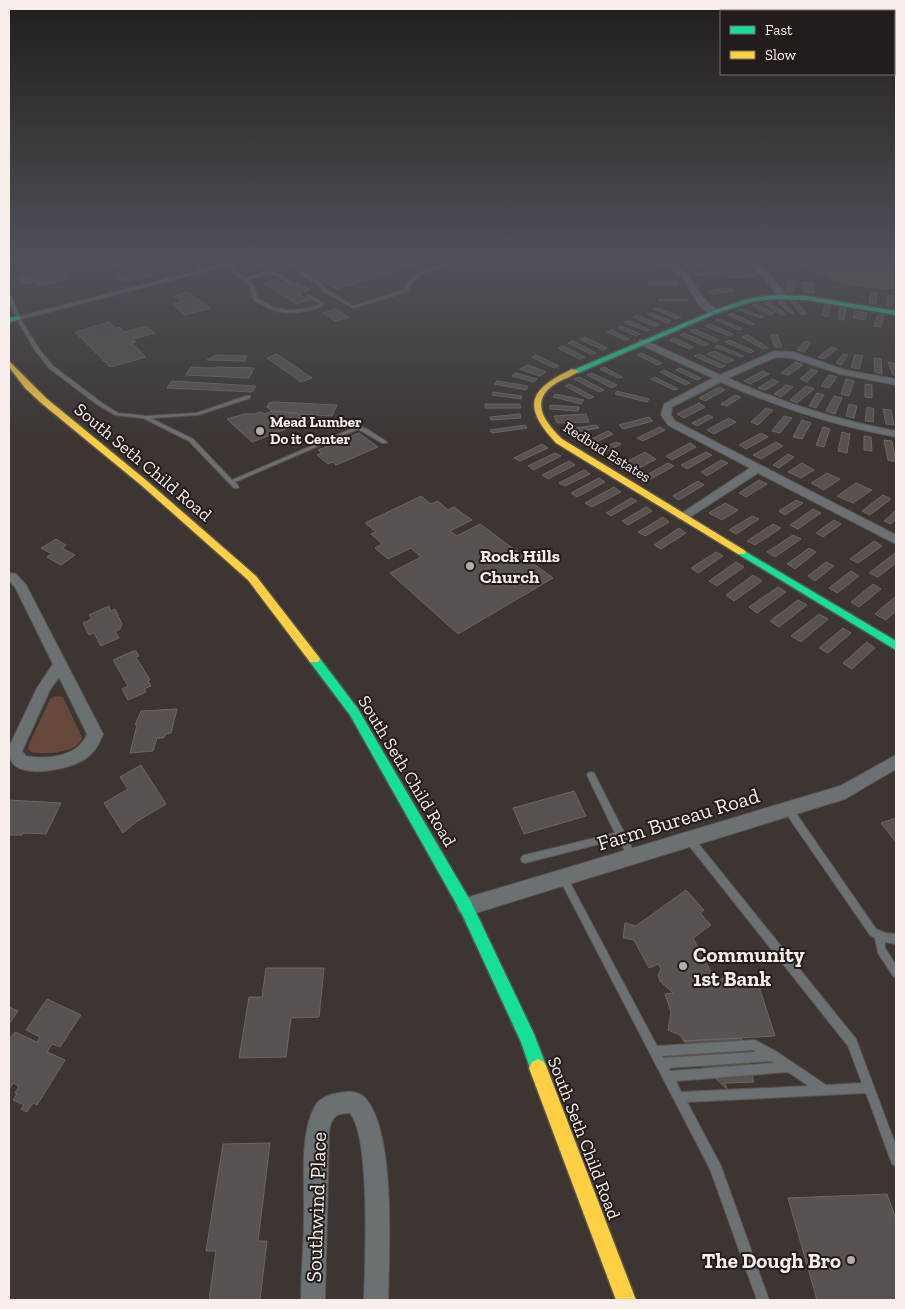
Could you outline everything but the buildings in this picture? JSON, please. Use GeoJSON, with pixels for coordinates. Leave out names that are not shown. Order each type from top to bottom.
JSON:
{"type":"FeatureCollection","features":[{"type":"Feature","properties":{"kind":"street","name":"Redbud Estates"},"geometry":{"type":"LineString","coordinates":[[695,320],[558,378],[544,387],[537,399],[537,413],[544,427],[559,441],[896,646]]}},
{"type":"Feature","properties":{"kind":"street"},"geometry":{"type":"LineString","coordinates":[[642,342],[778,404],[815,416],[896,434]]}},
{"type":"Feature","properties":{"kind":"street"},"geometry":{"type":"LineString","coordinates":[[896,382],[842,372],[802,358],[784,354],[768,356],[719,378],[667,406],[666,415],[671,423],[896,540]]}},
{"type":"Feature","properties":{"kind":"street","name":"South Seth Child Road"},"geometry":{"type":"LineString","coordinates":[[9,363],[42,400],[144,483],[252,578],[354,712],[466,906],[528,1040],[626,1300]]}},
{"type":"Feature","properties":{"kind":"street"},"geometry":{"type":"LineString","coordinates":[[683,517],[758,468]]}},
{"type":"Feature","properties":{"kind":"street"},"geometry":{"type":"LineString","coordinates":[[9,577],[12,577],[20,585],[60,664],[95,734],[93,742],[81,754],[70,759],[34,764],[21,762],[14,752],[44,688],[60,664]]}},
{"type":"Feature","properties":{"kind":"street","name":"Farm Bureau Road"},"geometry":{"type":"LineString","coordinates":[[466,906],[845,792],[896,761]]}},
{"type":"Feature","properties":{"kind":"street","name":"Southwind Place"},"geometry":{"type":"LineString","coordinates":[[313,1300],[316,1247],[316,1160],[320,1120],[325,1109],[334,1104],[351,1102],[358,1105],[365,1114],[373,1154],[378,1207],[376,1300]]}},
{"type":"Feature","properties":{"kind":"lane"},"geometry":{"type":"LineString","coordinates":[[14,320],[47,361],[71,383],[117,414],[144,417],[198,414],[248,397]]}},
{"type":"Feature","properties":{"kind":"lane"},"geometry":{"type":"LineString","coordinates":[[144,417],[191,440],[236,487]]}},
{"type":"Feature","properties":{"kind":"lane"},"geometry":{"type":"LineString","coordinates":[[231,482],[358,427],[384,442]]}},
{"type":"Feature","properties":{"kind":"lane"},"geometry":{"type":"LineString","coordinates":[[591,775],[632,857]]}},
{"type":"Feature","properties":{"kind":"lane"},"geometry":{"type":"LineString","coordinates":[[788,809],[873,932],[879,936],[896,939]]}},
{"type":"Feature","properties":{"kind":"lane"},"geometry":{"type":"LineString","coordinates":[[526,859],[621,835]]}},
{"type":"Feature","properties":{"kind":"lane"},"geometry":{"type":"LineString","coordinates":[[690,840],[852,1042],[896,1160]]}},
{"type":"Feature","properties":{"kind":"lane"},"geometry":{"type":"LineString","coordinates":[[562,878],[714,1166],[763,1300]]}},
{"type":"Feature","properties":{"kind":"lane"},"geometry":{"type":"LineString","coordinates":[[879,936],[881,950],[896,973]]}},
{"type":"Feature","properties":{"kind":"lane"},"geometry":{"type":"LineString","coordinates":[[654,1051],[755,1045],[826,1090]]}},
{"type":"Feature","properties":{"kind":"lane"},"geometry":{"type":"LineString","coordinates":[[661,1063],[773,1056]]}},
{"type":"Feature","properties":{"kind":"lane"},"geometry":{"type":"LineString","coordinates":[[667,1076],[790,1067]]}},
{"type":"Feature","properties":{"kind":"lane"},"geometry":{"type":"LineString","coordinates":[[679,1097],[869,1088]]}},
{"type":"Feature","properties":{"kind":"shaded area"},"geometry":{"type":"Polygon","coordinates":[[[55,696],[63,697],[82,737],[80,742],[75,747],[61,752],[31,752],[28,749],[29,744],[50,699],[55,696]]]}},
{"type":"Feature","properties":{"kind":"traffic: fast"},"geometry":{"type":"LineString","coordinates":[[575,371],[696,320]]}},
{"type":"Feature","properties":{"kind":"traffic: fast"},"geometry":{"type":"LineString","coordinates":[[741,552],[896,646]]}},
{"type":"Feature","properties":{"kind":"traffic: fast"},"geometry":{"type":"LineString","coordinates":[[314,659],[354,712],[466,907],[528,1040],[538,1068]]}},
{"type":"Feature","properties":{"kind":"traffic: slow"},"geometry":{"type":"LineString","coordinates":[[9,363],[28,386],[43,400],[144,483],[252,578],[314,659]]}},
{"type":"Feature","properties":{"kind":"traffic: slow"},"geometry":{"type":"LineString","coordinates":[[575,371],[550,384],[542,392],[538,400],[537,408],[540,418],[559,441],[741,552]]}},
{"type":"Feature","properties":{"kind":"traffic: slow"},"geometry":{"type":"LineString","coordinates":[[538,1068],[626,1300]]}},
{"type":"Feature","properties":{"kind":"place","name":"Mead Lumber Do it Center"},"geometry":{"type":"Point","coordinates":[260,431]}},
{"type":"Feature","properties":{"kind":"place","name":"Rock Hills Church"},"geometry":{"type":"Point","coordinates":[470,566]}},
{"type":"Feature","properties":{"kind":"place","name":"Community 1st Bank"},"geometry":{"type":"Point","coordinates":[683,966]}},
{"type":"Feature","properties":{"kind":"place","name":"The Dough Bro"},"geometry":{"type":"Point","coordinates":[851,1260]}}]}
